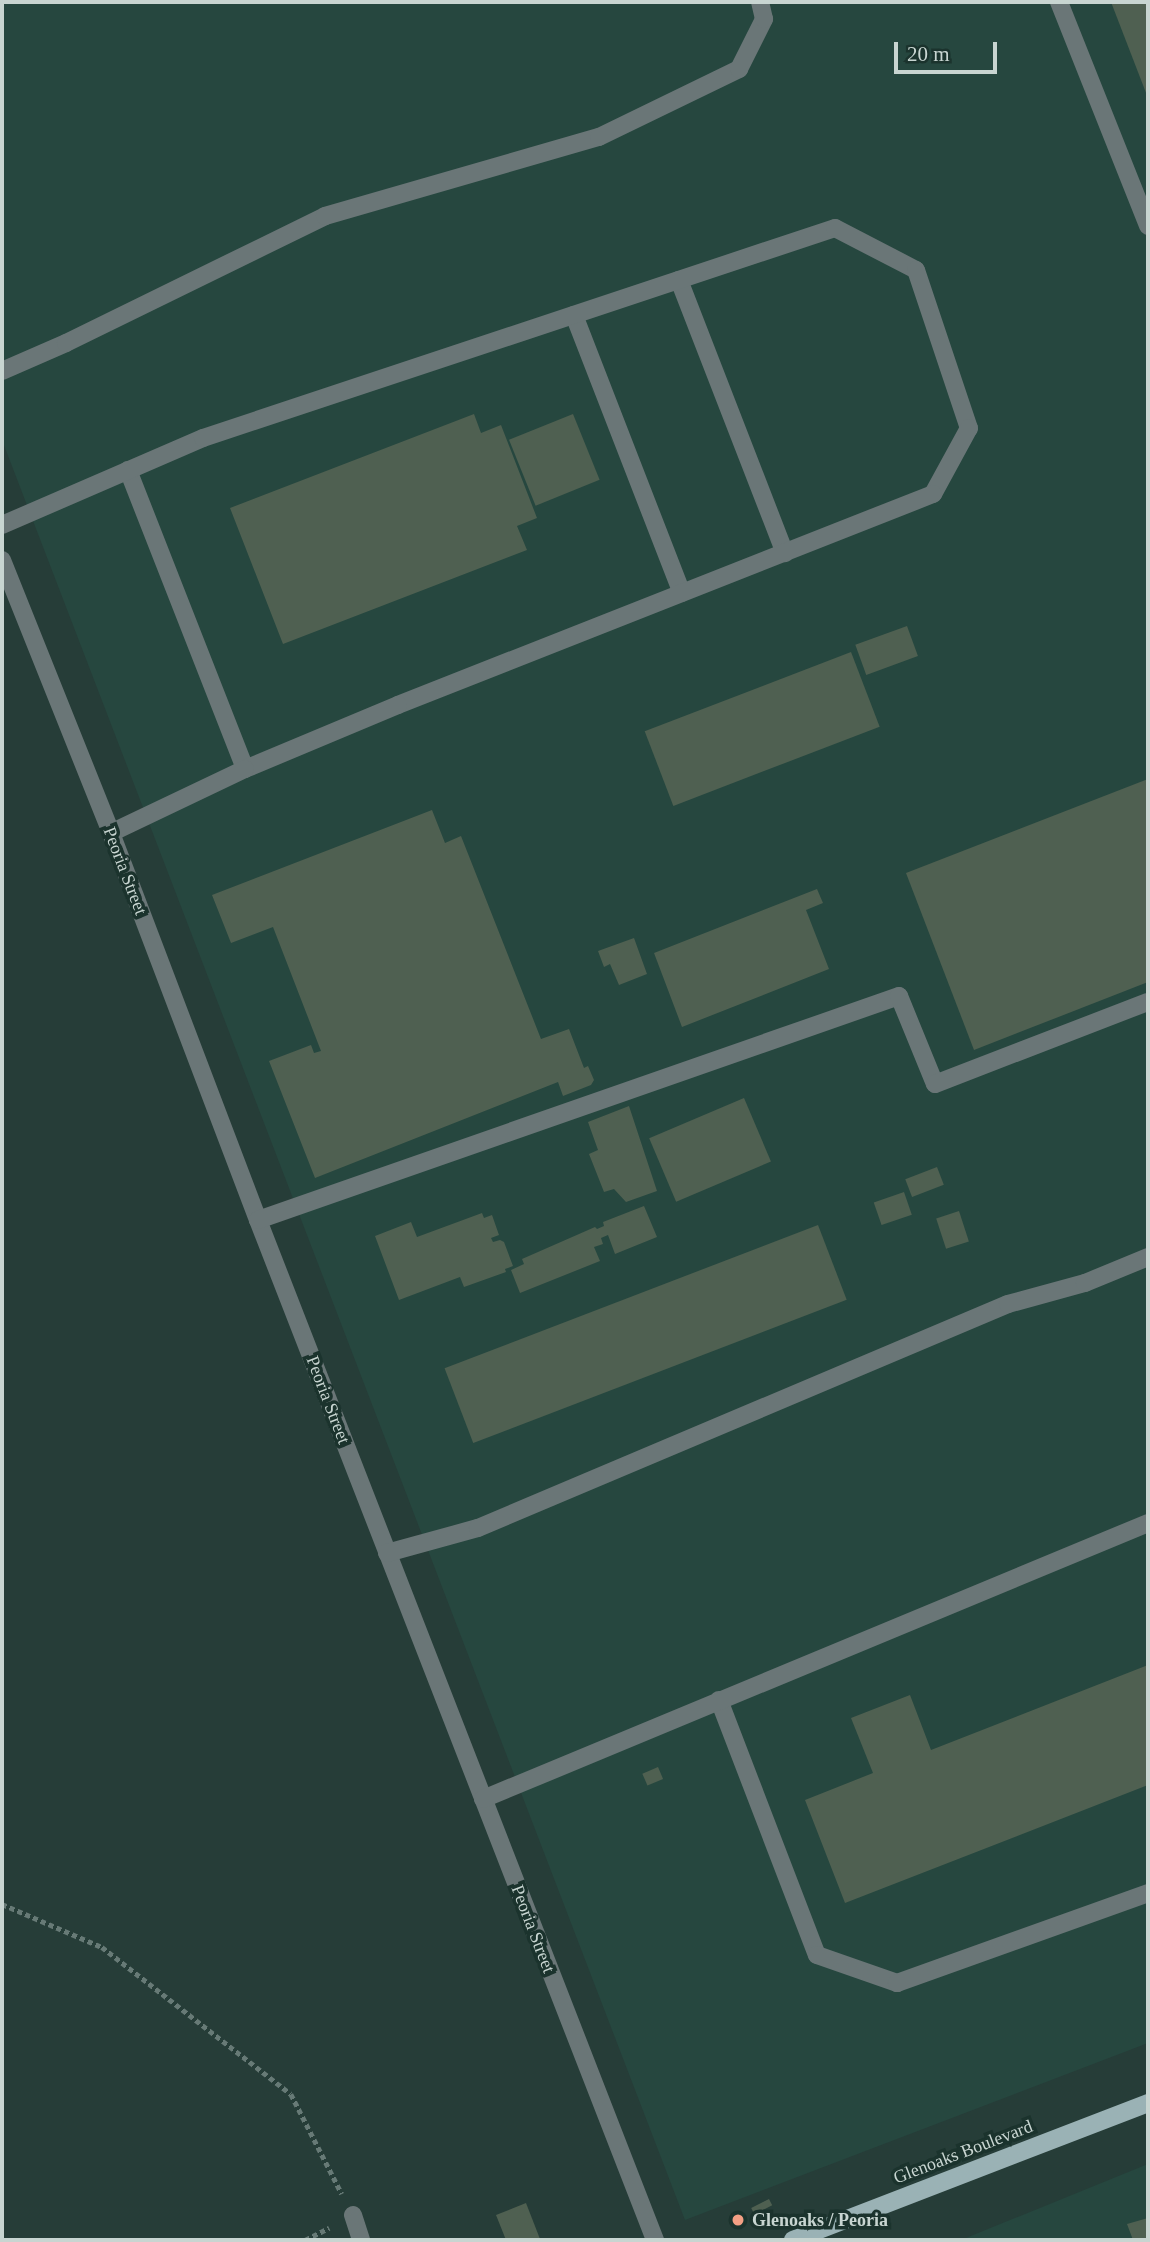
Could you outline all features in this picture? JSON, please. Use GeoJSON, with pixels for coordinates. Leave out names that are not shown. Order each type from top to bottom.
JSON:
{"type":"FeatureCollection","features":[{"type":"Feature","properties":{"kind":"main road","name":"Glenoaks Boulevard"},"geometry":{"type":"LineString","coordinates":[[793,2240],[1148,2103]]}},
{"type":"Feature","properties":{"kind":"street"},"geometry":{"type":"LineString","coordinates":[[2,371],[66,343],[325,216],[600,137],[739,69],[764,19],[760,2]]}},
{"type":"Feature","properties":{"kind":"street"},"geometry":{"type":"LineString","coordinates":[[1059,2],[1148,226]]}},
{"type":"Feature","properties":{"kind":"street"},"geometry":{"type":"LineString","coordinates":[[2,525],[203,438],[835,228],[916,270],[969,428],[933,494],[397,705],[245,769],[111,833]]}},
{"type":"Feature","properties":{"kind":"street"},"geometry":{"type":"LineString","coordinates":[[679,280],[785,553]]}},
{"type":"Feature","properties":{"kind":"street"},"geometry":{"type":"LineString","coordinates":[[573,315],[682,593]]}},
{"type":"Feature","properties":{"kind":"street"},"geometry":{"type":"LineString","coordinates":[[128,470],[245,769]]}},
{"type":"Feature","properties":{"kind":"street","name":"Peoria Street"},"geometry":{"type":"LineString","coordinates":[[2,560],[111,833],[258,1220],[655,2240]]}},
{"type":"Feature","properties":{"kind":"street"},"geometry":{"type":"LineString","coordinates":[[258,1220],[899,996],[934,1084],[1148,1002]]}},
{"type":"Feature","properties":{"kind":"street"},"geometry":{"type":"LineString","coordinates":[[387,1553],[478,1528],[1008,1304],[1086,1283],[1148,1257]]}},
{"type":"Feature","properties":{"kind":"street"},"geometry":{"type":"LineString","coordinates":[[483,1799],[1148,1523]]}},
{"type":"Feature","properties":{"kind":"street"},"geometry":{"type":"LineString","coordinates":[[719,1700],[817,1955],[897,1983],[1148,1893]]}},
{"type":"Feature","properties":{"kind":"street"},"geometry":{"type":"LineString","coordinates":[[353,2215],[361,2240]]}},
{"type":"Feature","properties":{"kind":"path"},"geometry":{"type":"LineString","coordinates":[[2,1904],[102,1947],[291,2094],[353,2215],[305,2240]]}},
{"type":"Feature","properties":{"kind":"shaded area"},"geometry":{"type":"Polygon","coordinates":[[[2,2],[1148,2],[1148,2043],[685,2220],[2,440],[2,2]]]}},
{"type":"Feature","properties":{"kind":"shaded area"},"geometry":{"type":"Polygon","coordinates":[[[1148,2164],[1148,2240],[961,2240],[1148,2164]]]}},
{"type":"Feature","properties":{"kind":"building"},"geometry":{"type":"Polygon","coordinates":[[[1111,2],[1148,2],[1148,98],[1111,2]]]}},
{"type":"Feature","properties":{"kind":"building"},"geometry":{"type":"Polygon","coordinates":[[[474,414],[481,433],[501,425],[537,518],[517,526],[527,550],[283,644],[230,508],[474,414]]]}},
{"type":"Feature","properties":{"kind":"building"},"geometry":{"type":"Polygon","coordinates":[[[573,414],[600,480],[536,506],[509,440],[573,414]]]}},
{"type":"Feature","properties":{"kind":"building"},"geometry":{"type":"Polygon","coordinates":[[[907,626],[918,656],[866,675],[855,645],[907,626]]]}},
{"type":"Feature","properties":{"kind":"building"},"geometry":{"type":"Polygon","coordinates":[[[851,652],[880,727],[673,806],[645,731],[851,652]]]}},
{"type":"Feature","properties":{"kind":"building"},"geometry":{"type":"Polygon","coordinates":[[[1148,779],[1148,982],[974,1050],[906,873],[1148,779]]]}},
{"type":"Feature","properties":{"kind":"building"},"geometry":{"type":"Polygon","coordinates":[[[432,810],[445,843],[461,836],[541,1039],[569,1029],[584,1068],[588,1066],[594,1080],[591,1085],[563,1096],[558,1082],[315,1178],[269,1061],[311,1045],[314,1053],[321,1051],[273,927],[231,943],[212,895],[432,810]]]}},
{"type":"Feature","properties":{"kind":"building"},"geometry":{"type":"Polygon","coordinates":[[[817,889],[823,903],[806,910],[829,969],[682,1027],[654,953],[817,889]]]}},
{"type":"Feature","properties":{"kind":"building"},"geometry":{"type":"Polygon","coordinates":[[[634,938],[647,974],[619,985],[610,964],[604,967],[598,951],[634,938]]]}},
{"type":"Feature","properties":{"kind":"building"},"geometry":{"type":"Polygon","coordinates":[[[744,1098],[771,1162],[676,1202],[649,1138],[744,1098]]]}},
{"type":"Feature","properties":{"kind":"building"},"geometry":{"type":"Polygon","coordinates":[[[629,1106],[657,1191],[626,1202],[614,1189],[604,1192],[589,1154],[598,1150],[588,1122],[629,1106]]]}},
{"type":"Feature","properties":{"kind":"building"},"geometry":{"type":"Polygon","coordinates":[[[937,1167],[944,1185],[912,1197],[905,1179],[937,1167]]]}},
{"type":"Feature","properties":{"kind":"building"},"geometry":{"type":"Polygon","coordinates":[[[904,1192],[912,1215],[882,1225],[874,1202],[904,1192]]]}},
{"type":"Feature","properties":{"kind":"building"},"geometry":{"type":"Polygon","coordinates":[[[644,1206],[657,1237],[615,1254],[608,1235],[601,1238],[603,1244],[594,1247],[600,1261],[520,1293],[511,1270],[524,1264],[522,1259],[595,1227],[597,1229],[604,1226],[603,1222],[644,1206]]]}},
{"type":"Feature","properties":{"kind":"building"},"geometry":{"type":"Polygon","coordinates":[[[959,1211],[969,1241],[946,1249],[936,1218],[959,1211]]]}},
{"type":"Feature","properties":{"kind":"building"},"geometry":{"type":"Polygon","coordinates":[[[482,1213],[484,1218],[492,1215],[499,1235],[491,1238],[493,1242],[504,1242],[513,1266],[505,1269],[506,1272],[464,1287],[460,1277],[399,1300],[375,1236],[411,1222],[417,1237],[482,1213]]]}},
{"type":"Feature","properties":{"kind":"building"},"geometry":{"type":"Polygon","coordinates":[[[818,1225],[847,1300],[473,1443],[445,1368],[818,1225]]]}},
{"type":"Feature","properties":{"kind":"building"},"geometry":{"type":"Polygon","coordinates":[[[1148,1665],[1148,1785],[845,1903],[805,1800],[873,1773],[851,1718],[910,1695],[931,1750],[1148,1665]]]}},
{"type":"Feature","properties":{"kind":"building"},"geometry":{"type":"Polygon","coordinates":[[[658,1767],[663,1779],[647,1786],[642,1774],[658,1767]]]}},
{"type":"Feature","properties":{"kind":"building"},"geometry":{"type":"Polygon","coordinates":[[[769,2199],[772,2205],[754,2214],[751,2208],[769,2199]]]}},
{"type":"Feature","properties":{"kind":"building"},"geometry":{"type":"Polygon","coordinates":[[[526,2203],[540,2239],[506,2240],[496,2215],[526,2203]]]}},
{"type":"Feature","properties":{"kind":"building"},"geometry":{"type":"Polygon","coordinates":[[[1148,2218],[1148,2240],[1133,2240],[1127,2224],[1148,2218]]]}},
{"type":"Feature","properties":{"kind":"place","name":"Glenoaks / Peoria"},"geometry":{"type":"Point","coordinates":[738,2220]}}]}
